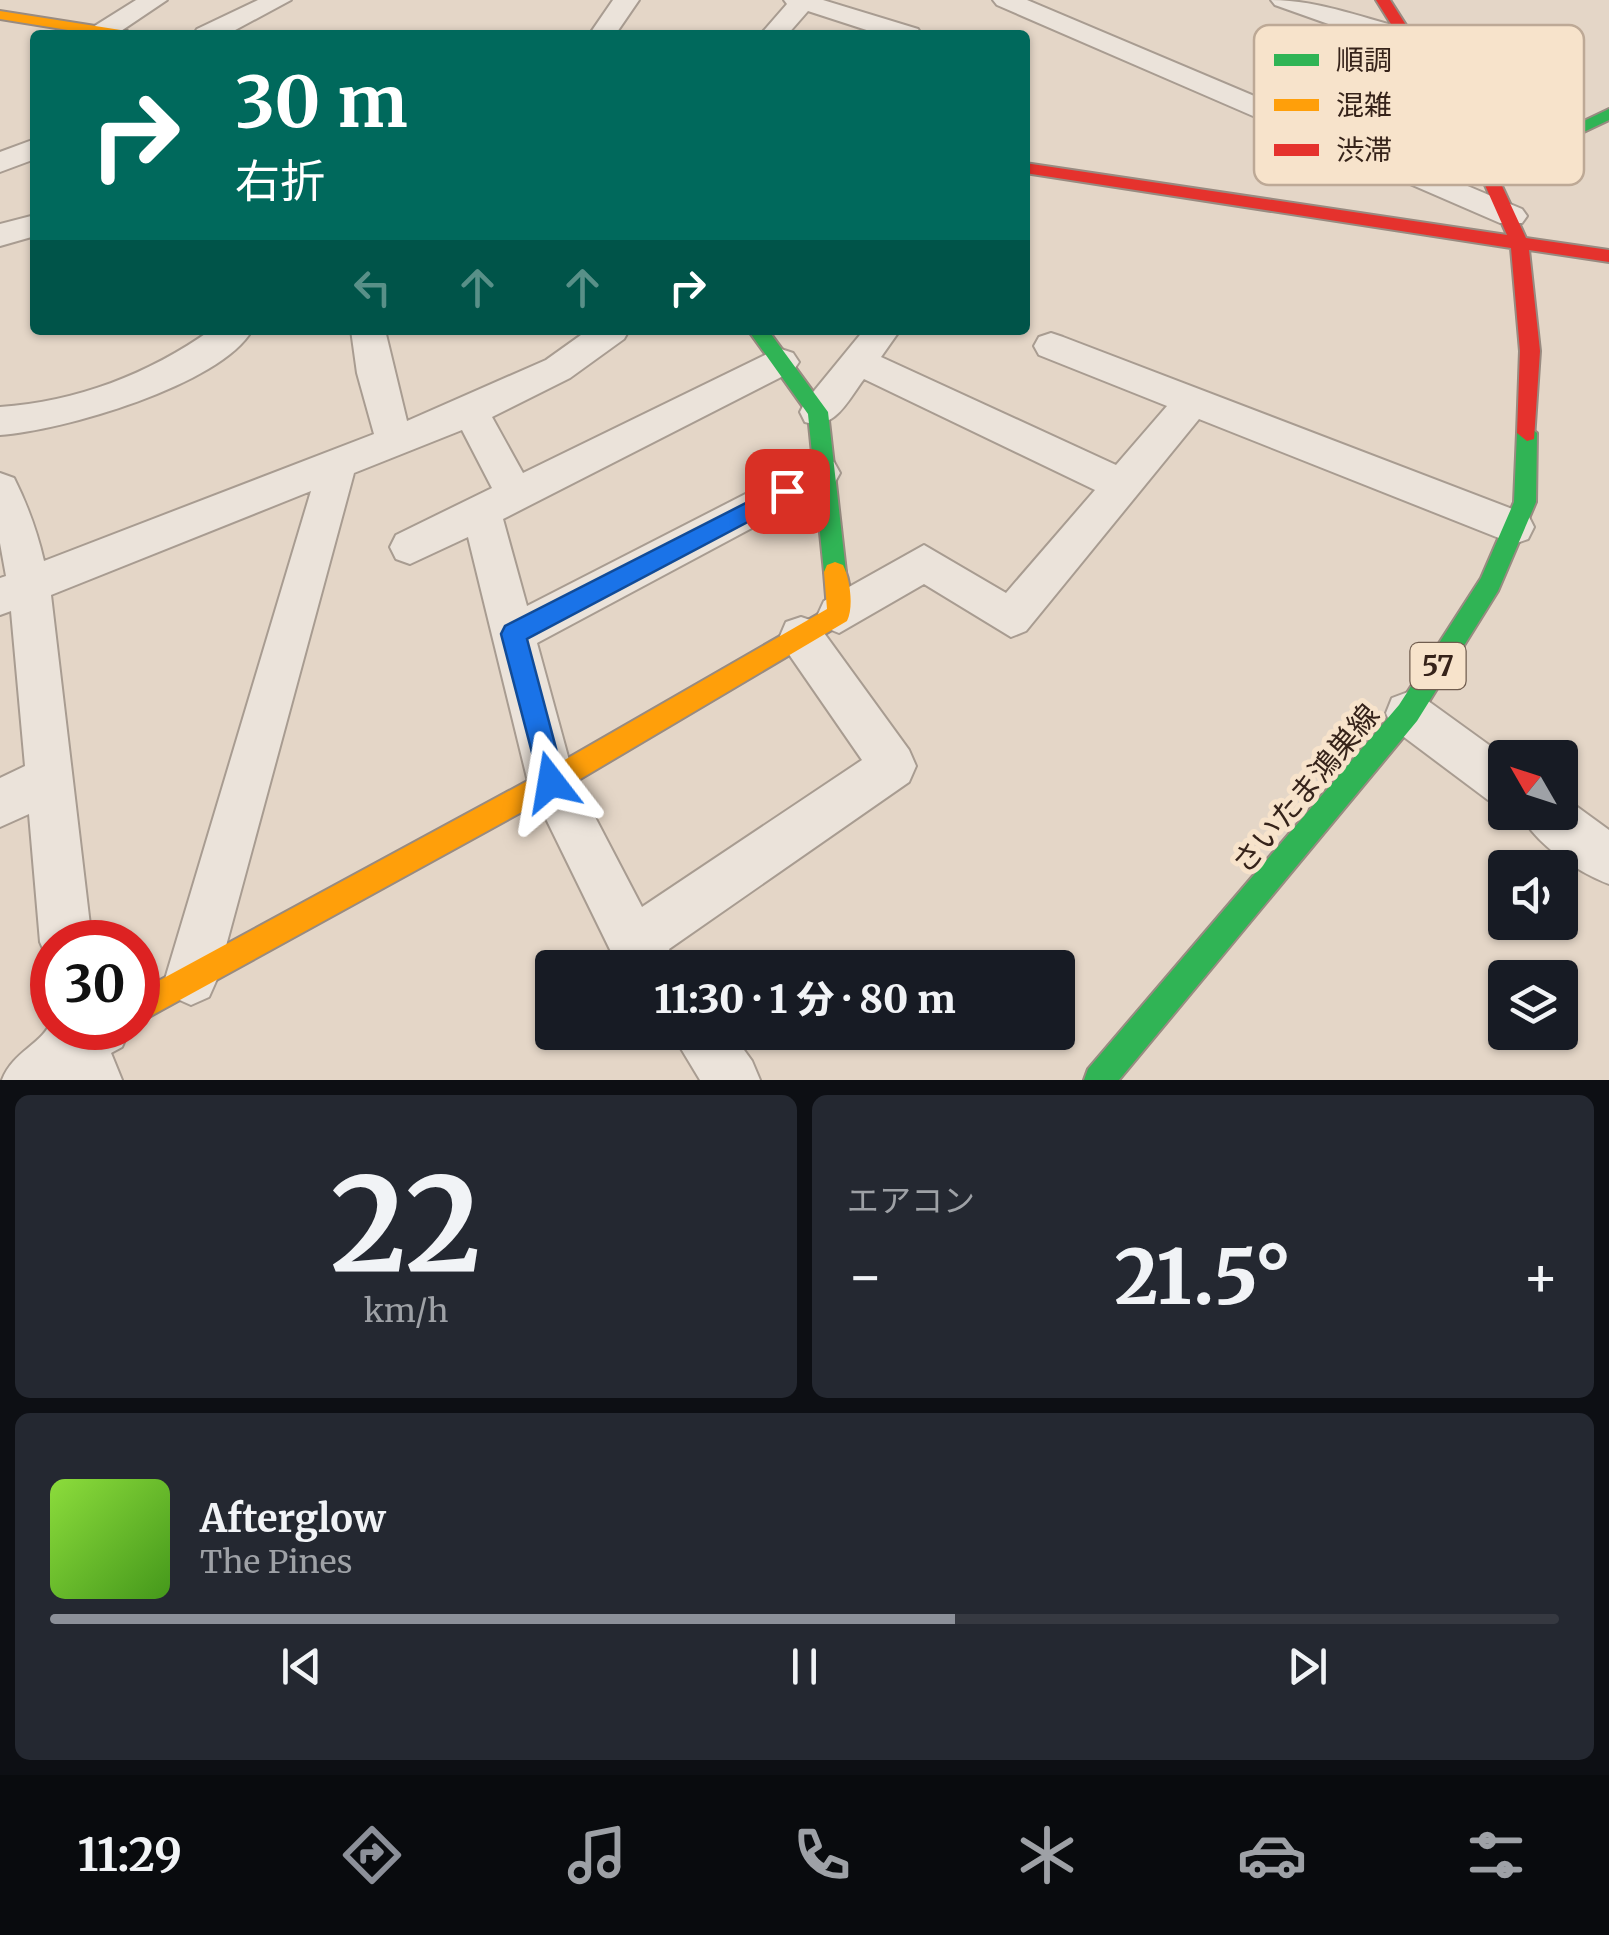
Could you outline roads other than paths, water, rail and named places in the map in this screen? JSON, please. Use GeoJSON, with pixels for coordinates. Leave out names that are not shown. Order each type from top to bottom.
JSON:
{"type":"FeatureCollection","features":[{"type":"Feature","properties":{"kind":"street"},"geometry":{"type":"LineString","coordinates":[[118,30],[154,0]]}},
{"type":"Feature","properties":{"kind":"street"},"geometry":{"type":"LineString","coordinates":[[216,30],[278,0]]}},
{"type":"Feature","properties":{"kind":"street"},"geometry":{"type":"LineString","coordinates":[[605,30],[626,0]]}},
{"type":"Feature","properties":{"kind":"street"},"geometry":{"type":"LineString","coordinates":[[1284,0],[1354,25]]}},
{"type":"Feature","properties":{"kind":"street"},"geometry":{"type":"LineString","coordinates":[[1383,0],[1399,25]]}},
{"type":"Feature","properties":{"kind":"street"},"geometry":{"type":"LineString","coordinates":[[777,30],[801,1],[893,30]]}},
{"type":"Feature","properties":{"kind":"street"},"geometry":{"type":"LineString","coordinates":[[1005,30],[1009,1],[1254,112]]}},
{"type":"Feature","properties":{"kind":"street"},"geometry":{"type":"LineString","coordinates":[[0,15],[95,30]]}},
{"type":"Feature","properties":{"kind":"street"},"geometry":{"type":"LineString","coordinates":[[1584,126],[1609,114]]}},
{"type":"Feature","properties":{"kind":"street"},"geometry":{"type":"LineString","coordinates":[[0,163],[30,150]]}},
{"type":"Feature","properties":{"kind":"street"},"geometry":{"type":"LineString","coordinates":[[1030,169],[1515,230],[1609,256]]}},
{"type":"Feature","properties":{"kind":"street"},"geometry":{"type":"LineString","coordinates":[[1416,185],[1515,230]]}},
{"type":"Feature","properties":{"kind":"street"},"geometry":{"type":"LineString","coordinates":[[1491,185],[1515,230]]}},
{"type":"Feature","properties":{"kind":"street"},"geometry":{"type":"LineString","coordinates":[[0,235],[30,226]]}},
{"type":"Feature","properties":{"kind":"street","name":"さいたま鴻巣線"},"geometry":{"type":"LineString","coordinates":[[1099,1080],[1408,714],[1490,584],[1525,502],[1530,351],[1515,230]]}},
{"type":"Feature","properties":{"kind":"street"},"geometry":{"type":"LineString","coordinates":[[0,421],[78,407],[153,380],[228,335]]}},
{"type":"Feature","properties":{"kind":"street"},"geometry":{"type":"LineString","coordinates":[[369,335],[395,441]]}},
{"type":"Feature","properties":{"kind":"street"},"geometry":{"type":"LineString","coordinates":[[15,592],[472,411],[558,370],[599,335]]}},
{"type":"Feature","properties":{"kind":"street"},"geometry":{"type":"LineString","coordinates":[[649,950],[893,766],[820,625],[822,473],[818,412],[761,335]]}},
{"type":"Feature","properties":{"kind":"street"},"geometry":{"type":"LineString","coordinates":[[818,412],[879,335]]}},
{"type":"Feature","properties":{"kind":"street"},"geometry":{"type":"LineString","coordinates":[[1051,346],[1514,527]]}},
{"type":"Feature","properties":{"kind":"street"},"geometry":{"type":"LineString","coordinates":[[858,360],[1120,484]]}},
{"type":"Feature","properties":{"kind":"street"},"geometry":{"type":"LineString","coordinates":[[410,547],[780,362]]}},
{"type":"Feature","properties":{"kind":"street"},"geometry":{"type":"LineString","coordinates":[[160,996],[551,782],[924,562],[1011,618],[1192,402]]}},
{"type":"Feature","properties":{"kind":"street"},"geometry":{"type":"LineString","coordinates":[[472,411],[499,504],[513,634],[551,782],[639,950]]}},
{"type":"Feature","properties":{"kind":"street"},"geometry":{"type":"LineString","coordinates":[[190,980],[338,464]]}},
{"type":"Feature","properties":{"kind":"street"},"geometry":{"type":"LineString","coordinates":[[513,634],[822,473]]}},
{"type":"Feature","properties":{"kind":"street"},"geometry":{"type":"LineString","coordinates":[[0,488],[16,524],[15,592],[48,779],[64,920]]}},
{"type":"Feature","properties":{"kind":"street"},"geometry":{"type":"LineString","coordinates":[[1408,714],[1488,772]]}},
{"type":"Feature","properties":{"kind":"street"},"geometry":{"type":"LineString","coordinates":[[0,803],[48,779]]}},
{"type":"Feature","properties":{"kind":"street"},"geometry":{"type":"LineString","coordinates":[[1568,830],[1609,860]]}},
{"type":"Feature","properties":{"kind":"street"},"geometry":{"type":"LineString","coordinates":[[29,1080],[78,1050]]}},
{"type":"Feature","properties":{"kind":"street"},"geometry":{"type":"LineString","coordinates":[[711,1050],[733,1080]]}}]}
